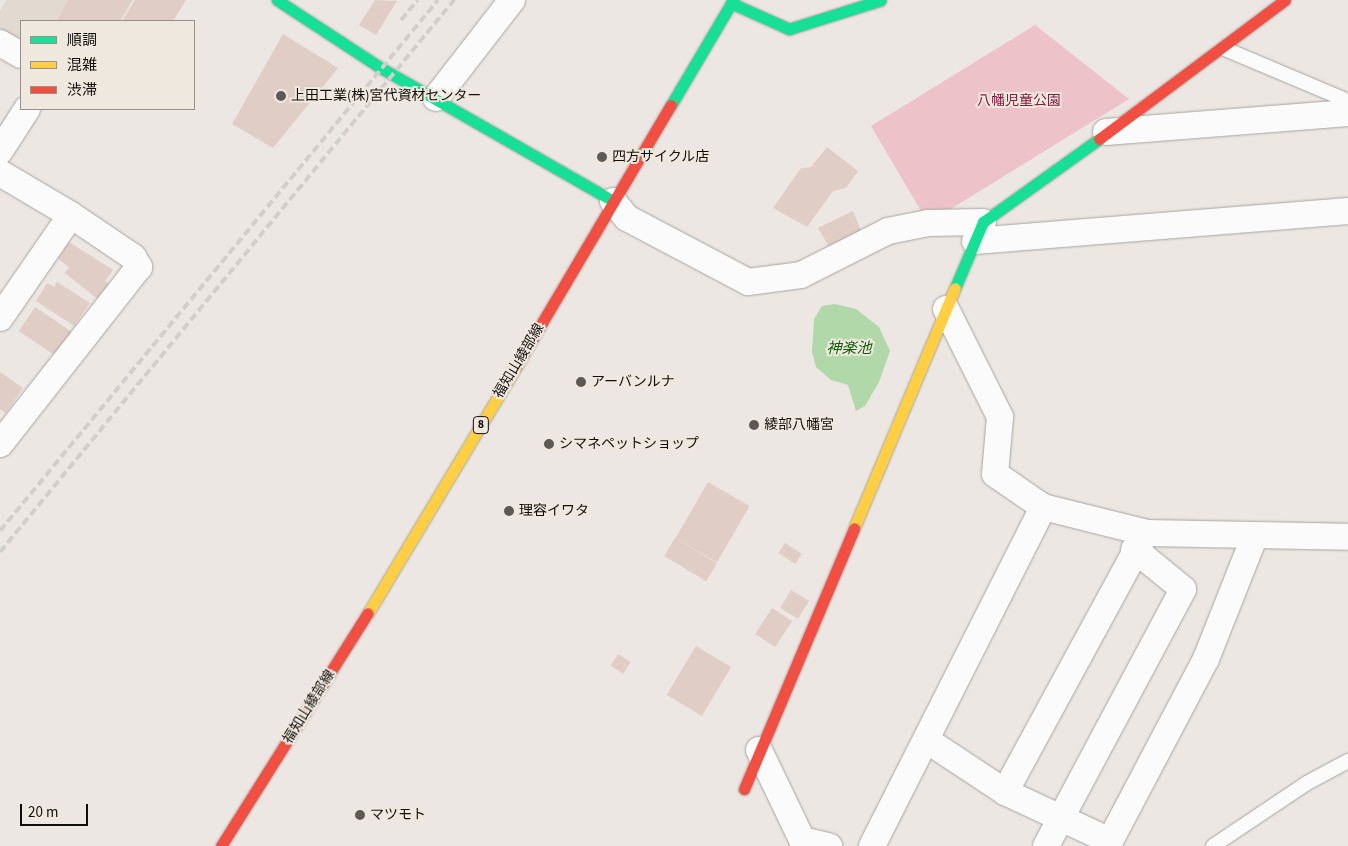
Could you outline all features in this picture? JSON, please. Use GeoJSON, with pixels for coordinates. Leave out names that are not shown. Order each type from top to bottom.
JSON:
{"type":"FeatureCollection","features":[{"type":"Feature","properties":{"kind":"street"},"geometry":{"type":"LineString","coordinates":[[277,0],[436,98],[613,201],[627,218],[748,282],[801,275],[888,231],[928,223],[979,231],[1348,211]]}},
{"type":"Feature","properties":{"kind":"street"},"geometry":{"type":"LineString","coordinates":[[436,98],[512,0]]}},
{"type":"Feature","properties":{"kind":"street"},"geometry":{"type":"LineString","coordinates":[[732,1],[789,29],[881,0]]}},
{"type":"Feature","properties":{"kind":"street"},"geometry":{"type":"LineString","coordinates":[[744,788],[979,231],[1106,132],[1225,49],[1285,0]]}},
{"type":"Feature","properties":{"kind":"street","name":"福知山綾部線"},"geometry":{"type":"LineString","coordinates":[[221,846],[392,575],[732,1]]}},
{"type":"Feature","properties":{"kind":"street"},"geometry":{"type":"LineString","coordinates":[[0,43],[20,54]]}},
{"type":"Feature","properties":{"kind":"street"},"geometry":{"type":"LineString","coordinates":[[0,151],[26,110]]}},
{"type":"Feature","properties":{"kind":"street"},"geometry":{"type":"LineString","coordinates":[[1106,132],[1348,113]]}},
{"type":"Feature","properties":{"kind":"street"},"geometry":{"type":"LineString","coordinates":[[0,173],[71,215],[133,257],[139,266],[0,444]]}},
{"type":"Feature","properties":{"kind":"street"},"geometry":{"type":"LineString","coordinates":[[0,318],[71,215]]}},
{"type":"Feature","properties":{"kind":"street"},"geometry":{"type":"LineString","coordinates":[[946,309],[1000,417],[995,474],[1042,507],[1140,541],[1255,535],[1348,537]]}},
{"type":"Feature","properties":{"kind":"street"},"geometry":{"type":"LineString","coordinates":[[872,846],[928,741],[1042,507]]}},
{"type":"Feature","properties":{"kind":"street"},"geometry":{"type":"LineString","coordinates":[[928,741],[1005,792],[1058,819],[1110,841],[1202,667],[1255,535]]}},
{"type":"Feature","properties":{"kind":"street"},"geometry":{"type":"LineString","coordinates":[[1005,792],[1140,541]]}},
{"type":"Feature","properties":{"kind":"street"},"geometry":{"type":"LineString","coordinates":[[1046,846],[1058,819],[1183,589],[1140,541]]}},
{"type":"Feature","properties":{"kind":"street"},"geometry":{"type":"LineString","coordinates":[[759,750],[804,843],[829,846]]}},
{"type":"Feature","properties":{"kind":"lane"},"geometry":{"type":"LineString","coordinates":[[1225,49],[1348,101]]}},
{"type":"Feature","properties":{"kind":"lane"},"geometry":{"type":"LineString","coordinates":[[1212,846],[1307,783],[1348,761]]}},
{"type":"Feature","properties":{"kind":"shaded area"},"geometry":{"type":"Polygon","coordinates":[[[6,0],[133,0],[122,20],[20,20],[20,43],[0,33],[0,11],[6,0]]]}},
{"type":"Feature","properties":{"kind":"green space","name":"八幡児童公園"},"geometry":{"type":"Polygon","coordinates":[[[1035,25],[1129,99],[928,223],[871,126],[1035,25]]]}},
{"type":"Feature","properties":{"kind":"water","name":"神楽池"},"geometry":{"type":"Polygon","coordinates":[[[835,304],[856,309],[879,327],[890,351],[879,382],[865,406],[856,411],[848,385],[831,380],[816,367],[812,352],[814,319],[822,306],[835,304]]]}},
{"type":"Feature","properties":{"kind":"building"},"geometry":{"type":"Polygon","coordinates":[[[68,0],[132,0],[120,20],[58,20],[68,0]]]}},
{"type":"Feature","properties":{"kind":"building"},"geometry":{"type":"Polygon","coordinates":[[[135,0],[186,0],[174,20],[123,20],[135,0]]]}},
{"type":"Feature","properties":{"kind":"building"},"geometry":{"type":"Polygon","coordinates":[[[375,0],[397,1],[376,35],[359,25],[375,0]]]}},
{"type":"Feature","properties":{"kind":"building","name":"上田工業(株)宮代資材センター"},"geometry":{"type":"Polygon","coordinates":[[[283,34],[338,68],[273,148],[232,124],[283,34]]]}},
{"type":"Feature","properties":{"kind":"building"},"geometry":{"type":"Polygon","coordinates":[[[827,147],[858,171],[846,188],[833,191],[807,227],[773,208],[801,168],[811,167],[827,147]]]}},
{"type":"Feature","properties":{"kind":"building"},"geometry":{"type":"Polygon","coordinates":[[[853,211],[862,233],[829,247],[818,228],[853,211]]]}},
{"type":"Feature","properties":{"kind":"building"},"geometry":{"type":"Polygon","coordinates":[[[69,242],[113,270],[105,281],[111,285],[100,301],[65,273],[69,267],[58,259],[69,242]]]}},
{"type":"Feature","properties":{"kind":"building"},"geometry":{"type":"Polygon","coordinates":[[[57,282],[90,303],[74,326],[36,301],[47,283],[54,287],[57,282]]]}},
{"type":"Feature","properties":{"kind":"building"},"geometry":{"type":"Polygon","coordinates":[[[35,307],[76,335],[60,359],[19,331],[35,307]]]}},
{"type":"Feature","properties":{"kind":"building"},"geometry":{"type":"Polygon","coordinates":[[[0,372],[23,388],[6,413],[0,409],[0,372]]]}},
{"type":"Feature","properties":{"kind":"building"},"geometry":{"type":"Polygon","coordinates":[[[708,482],[750,506],[717,562],[676,538],[708,482]]]}},
{"type":"Feature","properties":{"kind":"building"},"geometry":{"type":"Polygon","coordinates":[[[675,538],[717,563],[706,581],[664,556],[675,538]]]}},
{"type":"Feature","properties":{"kind":"building"},"geometry":{"type":"Polygon","coordinates":[[[785,543],[802,554],[795,564],[778,553],[785,543]]]}},
{"type":"Feature","properties":{"kind":"building"},"geometry":{"type":"Polygon","coordinates":[[[791,590],[809,601],[798,619],[780,608],[791,590]]]}},
{"type":"Feature","properties":{"kind":"building"},"geometry":{"type":"Polygon","coordinates":[[[772,608],[792,621],[775,647],[755,634],[772,608]]]}},
{"type":"Feature","properties":{"kind":"building"},"geometry":{"type":"Polygon","coordinates":[[[696,646],[731,667],[702,716],[667,695],[696,646]]]}},
{"type":"Feature","properties":{"kind":"building"},"geometry":{"type":"Polygon","coordinates":[[[618,654],[631,662],[623,674],[611,666],[618,654]]]}},
{"type":"Feature","properties":{"kind":"railway"},"geometry":{"type":"LineString","coordinates":[[401,20],[418,0]]}},
{"type":"Feature","properties":{"kind":"railway"},"geometry":{"type":"LineString","coordinates":[[0,531],[438,0]]}},
{"type":"Feature","properties":{"kind":"railway"},"geometry":{"type":"LineString","coordinates":[[0,552],[454,0]]}},
{"type":"Feature","properties":{"kind":"traffic: fast"},"geometry":{"type":"LineString","coordinates":[[277,0],[381,68],[613,201]]}},
{"type":"Feature","properties":{"kind":"traffic: fast"},"geometry":{"type":"LineString","coordinates":[[671,105],[733,0]]}},
{"type":"Feature","properties":{"kind":"traffic: fast"},"geometry":{"type":"LineString","coordinates":[[731,3],[789,29],[881,0]]}},
{"type":"Feature","properties":{"kind":"traffic: fast"},"geometry":{"type":"LineString","coordinates":[[955,288],[983,222],[1099,139]]}},
{"type":"Feature","properties":{"kind":"traffic: slow"},"geometry":{"type":"LineString","coordinates":[[854,528],[955,288]]}},
{"type":"Feature","properties":{"kind":"traffic: slow"},"geometry":{"type":"LineString","coordinates":[[368,613],[517,365]]}},
{"type":"Feature","properties":{"kind":"traffic: jam"},"geometry":{"type":"LineString","coordinates":[[1099,139],[1285,0]]}},
{"type":"Feature","properties":{"kind":"traffic: jam"},"geometry":{"type":"LineString","coordinates":[[517,365],[671,105]]}},
{"type":"Feature","properties":{"kind":"traffic: jam"},"geometry":{"type":"LineString","coordinates":[[744,789],[854,528]]}},
{"type":"Feature","properties":{"kind":"traffic: jam"},"geometry":{"type":"LineString","coordinates":[[221,846],[368,613]]}},
{"type":"Feature","properties":{"kind":"place","name":"上田工業(株)宮代資材センター"},"geometry":{"type":"Point","coordinates":[281,96]}},
{"type":"Feature","properties":{"kind":"place","name":"四方サイクル店"},"geometry":{"type":"Point","coordinates":[602,157]}},
{"type":"Feature","properties":{"kind":"place","name":"アーバンルナ"},"geometry":{"type":"Point","coordinates":[581,382]}},
{"type":"Feature","properties":{"kind":"place","name":"綾部八幡宮"},"geometry":{"type":"Point","coordinates":[754,425]}},
{"type":"Feature","properties":{"kind":"place","name":"シマネペットショップ"},"geometry":{"type":"Point","coordinates":[549,444]}},
{"type":"Feature","properties":{"kind":"place","name":"理容イワタ"},"geometry":{"type":"Point","coordinates":[509,511]}},
{"type":"Feature","properties":{"kind":"place","name":"マツモト"},"geometry":{"type":"Point","coordinates":[360,815]}}]}
